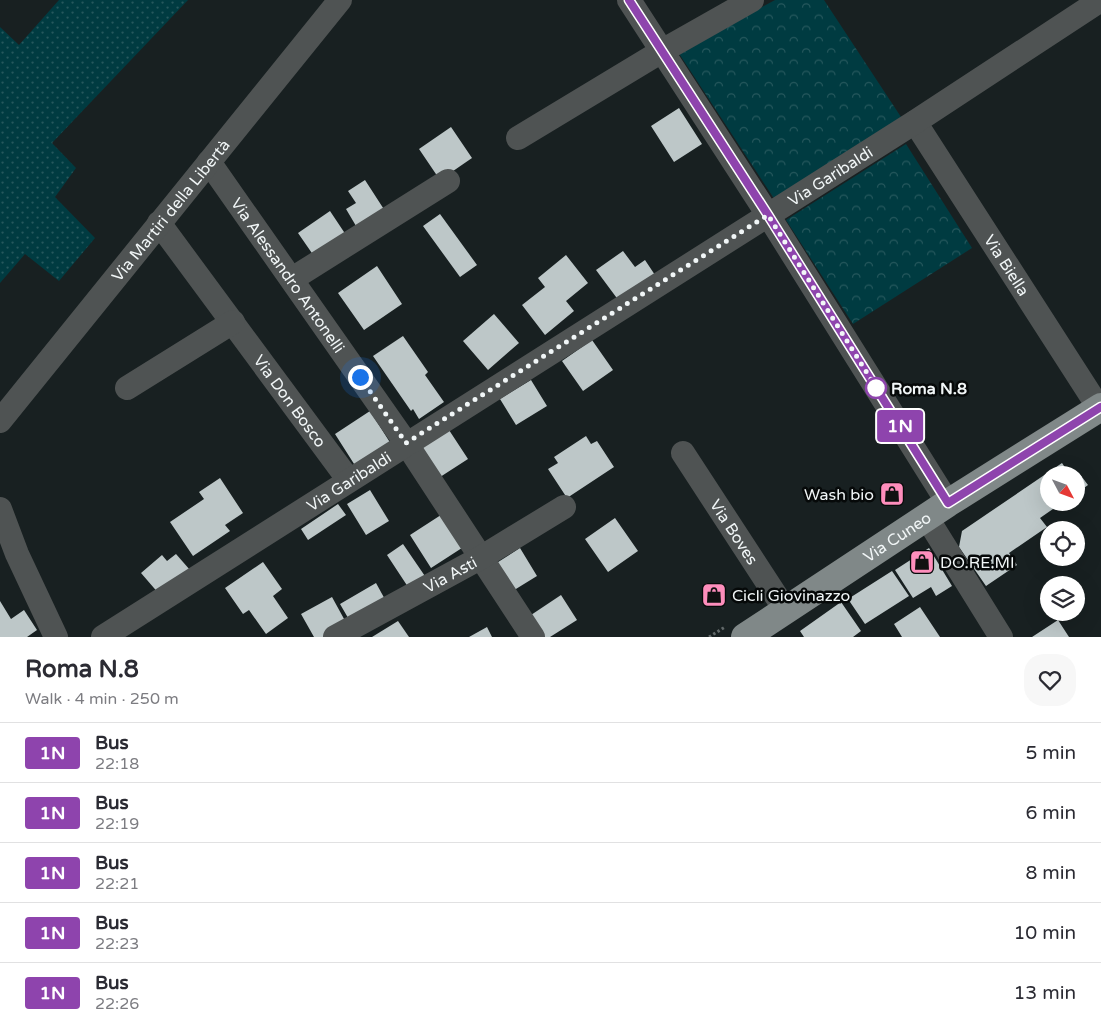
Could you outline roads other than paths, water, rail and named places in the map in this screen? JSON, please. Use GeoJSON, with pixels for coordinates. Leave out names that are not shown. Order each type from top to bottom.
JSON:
{"type":"FeatureCollection","features":[{"type":"Feature","properties":{"kind":"main road","name":"Via Cuneo"},"geometry":{"type":"LineString","coordinates":[[745,637],[1100,407]]}},
{"type":"Feature","properties":{"kind":"street","name":"Via Martiri della Libertà"},"geometry":{"type":"LineString","coordinates":[[0,421],[340,0]]}},
{"type":"Feature","properties":{"kind":"street"},"geometry":{"type":"LineString","coordinates":[[629,0],[768,215],[938,511],[1001,637]]}},
{"type":"Feature","properties":{"kind":"street"},"geometry":{"type":"LineString","coordinates":[[518,138],[662,51],[752,0]]}},
{"type":"Feature","properties":{"kind":"street","name":"Via Garibaldi"},"geometry":{"type":"LineString","coordinates":[[103,637],[348,479],[915,122],[1101,0]]}},
{"type":"Feature","properties":{"kind":"street","name":"Via Biella"},"geometry":{"type":"LineString","coordinates":[[915,122],[1100,407]]}},
{"type":"Feature","properties":{"kind":"street","name":"Via Alessandro Antonelli"},"geometry":{"type":"LineString","coordinates":[[209,162],[406,443],[482,556],[533,637]]}},
{"type":"Feature","properties":{"kind":"street"},"geometry":{"type":"LineString","coordinates":[[292,279],[448,181]]}},
{"type":"Feature","properties":{"kind":"street","name":"Via Don Bosco"},"geometry":{"type":"LineString","coordinates":[[159,223],[348,479]]}},
{"type":"Feature","properties":{"kind":"street"},"geometry":{"type":"LineString","coordinates":[[127,388],[233,322]]}},
{"type":"Feature","properties":{"kind":"street","name":"Via Boves"},"geometry":{"type":"LineString","coordinates":[[683,453],[786,611]]}},
{"type":"Feature","properties":{"kind":"street","name":"Via Asti"},"geometry":{"type":"LineString","coordinates":[[335,637],[482,556],[564,508]]}},
{"type":"Feature","properties":{"kind":"street"},"geometry":{"type":"LineString","coordinates":[[0,509],[48,634]]}},
{"type":"Feature","properties":{"kind":"place","name":"Roma N.8"},"geometry":{"type":"Point","coordinates":[876,388]}},
{"type":"Feature","properties":{"kind":"place","name":"Wash bio"},"geometry":{"type":"Point","coordinates":[892,494]}},
{"type":"Feature","properties":{"kind":"place","name":"DO.RE.MI"},"geometry":{"type":"Point","coordinates":[922,562]}},
{"type":"Feature","properties":{"kind":"place","name":"Cicli Giovinazzo"},"geometry":{"type":"Point","coordinates":[714,595]}}]}
